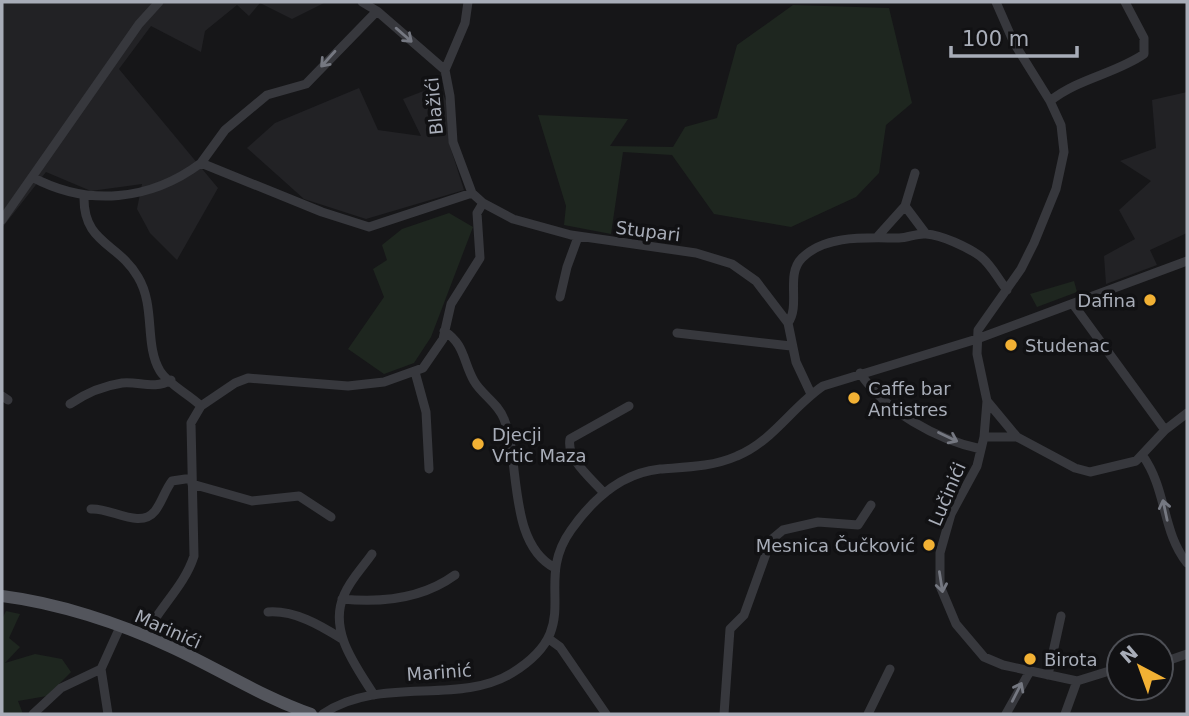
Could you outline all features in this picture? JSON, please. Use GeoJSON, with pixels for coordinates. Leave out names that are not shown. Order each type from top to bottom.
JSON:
{"type":"FeatureCollection","features":[{"type":"Feature","properties":{"kind":"main road","name":"Marinići"},"geometry":{"type":"LineString","coordinates":[[2,596],[145,636],[272,701],[312,714]]}},
{"type":"Feature","properties":{"kind":"street"},"geometry":{"type":"LineString","coordinates":[[2,220],[139,24],[159,2]]}},
{"type":"Feature","properties":{"kind":"street"},"geometry":{"type":"LineString","coordinates":[[362,2],[377,11],[445,70]]}},
{"type":"Feature","properties":{"kind":"street","name":"Blažići"},"geometry":{"type":"LineString","coordinates":[[468,2],[466,23],[445,70],[453,142],[472,193],[482,203]]}},
{"type":"Feature","properties":{"kind":"street"},"geometry":{"type":"LineString","coordinates":[[977,339],[981,323],[1021,269],[1056,189],[1064,152],[1061,125],[1050,101],[1014,43],[996,2]]}},
{"type":"Feature","properties":{"kind":"street"},"geometry":{"type":"LineString","coordinates":[[1050,101],[1084,80],[1120,69],[1144,54],[1144,38],[1125,2]]}},
{"type":"Feature","properties":{"kind":"street"},"geometry":{"type":"LineString","coordinates":[[32,177],[53,188],[84,196],[138,194],[163,187],[201,163],[225,130],[267,95],[306,84],[377,11]]}},
{"type":"Feature","properties":{"kind":"street"},"geometry":{"type":"LineString","coordinates":[[201,163],[323,212],[369,227],[472,193]]}},
{"type":"Feature","properties":{"kind":"street"},"geometry":{"type":"LineString","coordinates":[[878,236],[905,206],[915,173]]}},
{"type":"Feature","properties":{"kind":"street"},"geometry":{"type":"LineString","coordinates":[[84,196],[83,210],[90,229],[130,266],[142,284],[151,310],[160,370],[201,406]]}},
{"type":"Feature","properties":{"kind":"street"},"geometry":{"type":"LineString","coordinates":[[145,636],[155,616],[188,575],[194,556],[191,423],[201,406],[235,383],[248,378],[348,386],[384,382],[415,372],[434,356],[451,304],[480,258],[477,213],[482,203]]}},
{"type":"Feature","properties":{"kind":"street","name":"Stupari"},"geometry":{"type":"LineString","coordinates":[[482,203],[513,219],[578,237],[696,253],[732,264],[756,281],[788,323],[791,346],[811,394]]}},
{"type":"Feature","properties":{"kind":"street"},"geometry":{"type":"LineString","coordinates":[[905,206],[926,234]]}},
{"type":"Feature","properties":{"kind":"street","name":"Stupari"},"geometry":{"type":"LineString","coordinates":[[788,323],[793,316],[796,265],[802,257],[811,251],[858,236],[901,239],[926,234],[981,256],[1007,290]]}},
{"type":"Feature","properties":{"kind":"street"},"geometry":{"type":"LineString","coordinates":[[560,297],[578,237]]}},
{"type":"Feature","properties":{"kind":"street"},"geometry":{"type":"LineString","coordinates":[[606,714],[560,648],[549,639],[555,620],[555,568],[569,532],[604,493],[636,474],[656,469],[705,466],[739,456],[753,448],[823,386],[977,339],[1187,261]]}},
{"type":"Feature","properties":{"kind":"street"},"geometry":{"type":"LineString","coordinates":[[1073,304],[1165,430]]}},
{"type":"Feature","properties":{"kind":"street"},"geometry":{"type":"LineString","coordinates":[[444,331],[459,343],[473,380],[504,418],[512,454],[518,507],[542,559],[555,568]]}},
{"type":"Feature","properties":{"kind":"street"},"geometry":{"type":"LineString","coordinates":[[677,333],[791,346]]}},
{"type":"Feature","properties":{"kind":"street","name":"Lučinići"},"geometry":{"type":"LineString","coordinates":[[977,339],[977,354],[987,401],[984,437],[971,480],[951,514],[940,553],[940,586],[956,624],[984,657],[1077,681],[1105,672]]}},
{"type":"Feature","properties":{"kind":"street"},"geometry":{"type":"LineString","coordinates":[[415,372],[426,412],[429,469]]}},
{"type":"Feature","properties":{"kind":"street","name":"Lučinići"},"geometry":{"type":"LineString","coordinates":[[860,373],[875,394],[948,438],[981,449]]}},
{"type":"Feature","properties":{"kind":"street"},"geometry":{"type":"LineString","coordinates":[[70,404],[92,390],[123,383],[156,386],[171,380]]}},
{"type":"Feature","properties":{"kind":"street","name":"Lučinići"},"geometry":{"type":"LineString","coordinates":[[987,401],[1017,437],[1074,468],[1090,472],[1136,461],[1143,456]]}},
{"type":"Feature","properties":{"kind":"street"},"geometry":{"type":"LineString","coordinates":[[604,493],[572,456],[568,447],[570,439],[629,406]]}},
{"type":"Feature","properties":{"kind":"street"},"geometry":{"type":"LineString","coordinates":[[1187,413],[1165,430],[1143,456],[1158,481],[1173,539],[1187,563]]}},
{"type":"Feature","properties":{"kind":"street","name":"Lučinići"},"geometry":{"type":"LineString","coordinates":[[984,437],[1017,437]]}},
{"type":"Feature","properties":{"kind":"street"},"geometry":{"type":"LineString","coordinates":[[91,509],[104,509],[134,518],[146,517],[155,511],[172,481],[192,481],[252,501],[299,496],[331,517]]}},
{"type":"Feature","properties":{"kind":"street"},"geometry":{"type":"LineString","coordinates":[[724,714],[730,629],[744,615],[771,540],[783,530],[818,522],[858,525],[871,505]]}},
{"type":"Feature","properties":{"kind":"street"},"geometry":{"type":"LineString","coordinates":[[342,639],[342,599],[372,554]]}},
{"type":"Feature","properties":{"kind":"street"},"geometry":{"type":"LineString","coordinates":[[342,599],[370,602],[409,597],[438,588],[455,575]]}},
{"type":"Feature","properties":{"kind":"street"},"geometry":{"type":"LineString","coordinates":[[268,612],[277,611],[310,620],[342,639],[374,695]]}},
{"type":"Feature","properties":{"kind":"street"},"geometry":{"type":"LineString","coordinates":[[1048,675],[1061,616]]}},
{"type":"Feature","properties":{"kind":"street"},"geometry":{"type":"LineString","coordinates":[[108,714],[100,669],[120,627]]}},
{"type":"Feature","properties":{"kind":"street","name":"Marinić"},"geometry":{"type":"LineString","coordinates":[[323,714],[338,705],[374,695],[415,689],[462,688],[496,681],[538,655],[549,639]]}},
{"type":"Feature","properties":{"kind":"street"},"geometry":{"type":"LineString","coordinates":[[33,714],[61,688],[100,669]]}},
{"type":"Feature","properties":{"kind":"street"},"geometry":{"type":"LineString","coordinates":[[868,714],[890,669]]}},
{"type":"Feature","properties":{"kind":"street"},"geometry":{"type":"LineString","coordinates":[[1006,714],[1030,671]]}},
{"type":"Feature","properties":{"kind":"street"},"geometry":{"type":"LineString","coordinates":[[1065,714],[1077,681]]}},
{"type":"Feature","properties":{"kind":"shaded area"},"geometry":{"type":"Polygon","coordinates":[[[2,2],[326,2],[292,19],[260,3],[249,16],[237,5],[205,31],[201,52],[151,26],[119,69],[218,188],[177,260],[150,233],[137,209],[142,184],[91,191],[46,172],[2,228],[2,2]]]}},
{"type":"Feature","properties":{"kind":"shaded area"},"geometry":{"type":"Polygon","coordinates":[[[793,5],[889,8],[912,103],[886,125],[879,173],[856,197],[791,227],[714,214],[672,155],[623,152],[611,234],[564,225],[566,206],[538,115],[628,119],[610,146],[673,147],[685,127],[717,118],[737,45],[793,5]]]}},
{"type":"Feature","properties":{"kind":"shaded area"},"geometry":{"type":"Polygon","coordinates":[[[439,85],[446,101],[449,143],[464,190],[366,219],[304,199],[247,148],[275,123],[359,88],[378,130],[421,136],[403,99],[439,85]]]}},
{"type":"Feature","properties":{"kind":"shaded area"},"geometry":{"type":"Polygon","coordinates":[[[1187,92],[1187,233],[1150,250],[1157,265],[1106,284],[1104,256],[1135,239],[1119,210],[1151,181],[1120,161],[1156,148],[1152,100],[1187,92]]]}},
{"type":"Feature","properties":{"kind":"shaded area"},"geometry":{"type":"Polygon","coordinates":[[[449,213],[473,227],[431,337],[414,363],[384,374],[348,349],[384,297],[373,269],[387,260],[382,245],[402,229],[449,213]]]}},
{"type":"Feature","properties":{"kind":"shaded area"},"geometry":{"type":"Polygon","coordinates":[[[1074,281],[1077,292],[1037,307],[1030,294],[1074,281]]]}},
{"type":"Feature","properties":{"kind":"shaded area"},"geometry":{"type":"Polygon","coordinates":[[[6,611],[20,614],[9,638],[20,647],[5,663],[35,654],[62,659],[71,672],[47,696],[18,701],[23,714],[2,714],[2,619],[6,611]]]}},
{"type":"Feature","properties":{"kind":"place","name":"Dafina"},"geometry":{"type":"Point","coordinates":[1150,300]}},
{"type":"Feature","properties":{"kind":"place","name":"Studenac"},"geometry":{"type":"Point","coordinates":[1011,345]}},
{"type":"Feature","properties":{"kind":"place","name":"Caffe bar Antistres"},"geometry":{"type":"Point","coordinates":[854,398]}},
{"type":"Feature","properties":{"kind":"place","name":"Djecji Vrtic Maza"},"geometry":{"type":"Point","coordinates":[478,444]}},
{"type":"Feature","properties":{"kind":"place","name":"Mesnica Čučković"},"geometry":{"type":"Point","coordinates":[929,545]}},
{"type":"Feature","properties":{"kind":"place","name":"Birota"},"geometry":{"type":"Point","coordinates":[1030,659]}}]}
